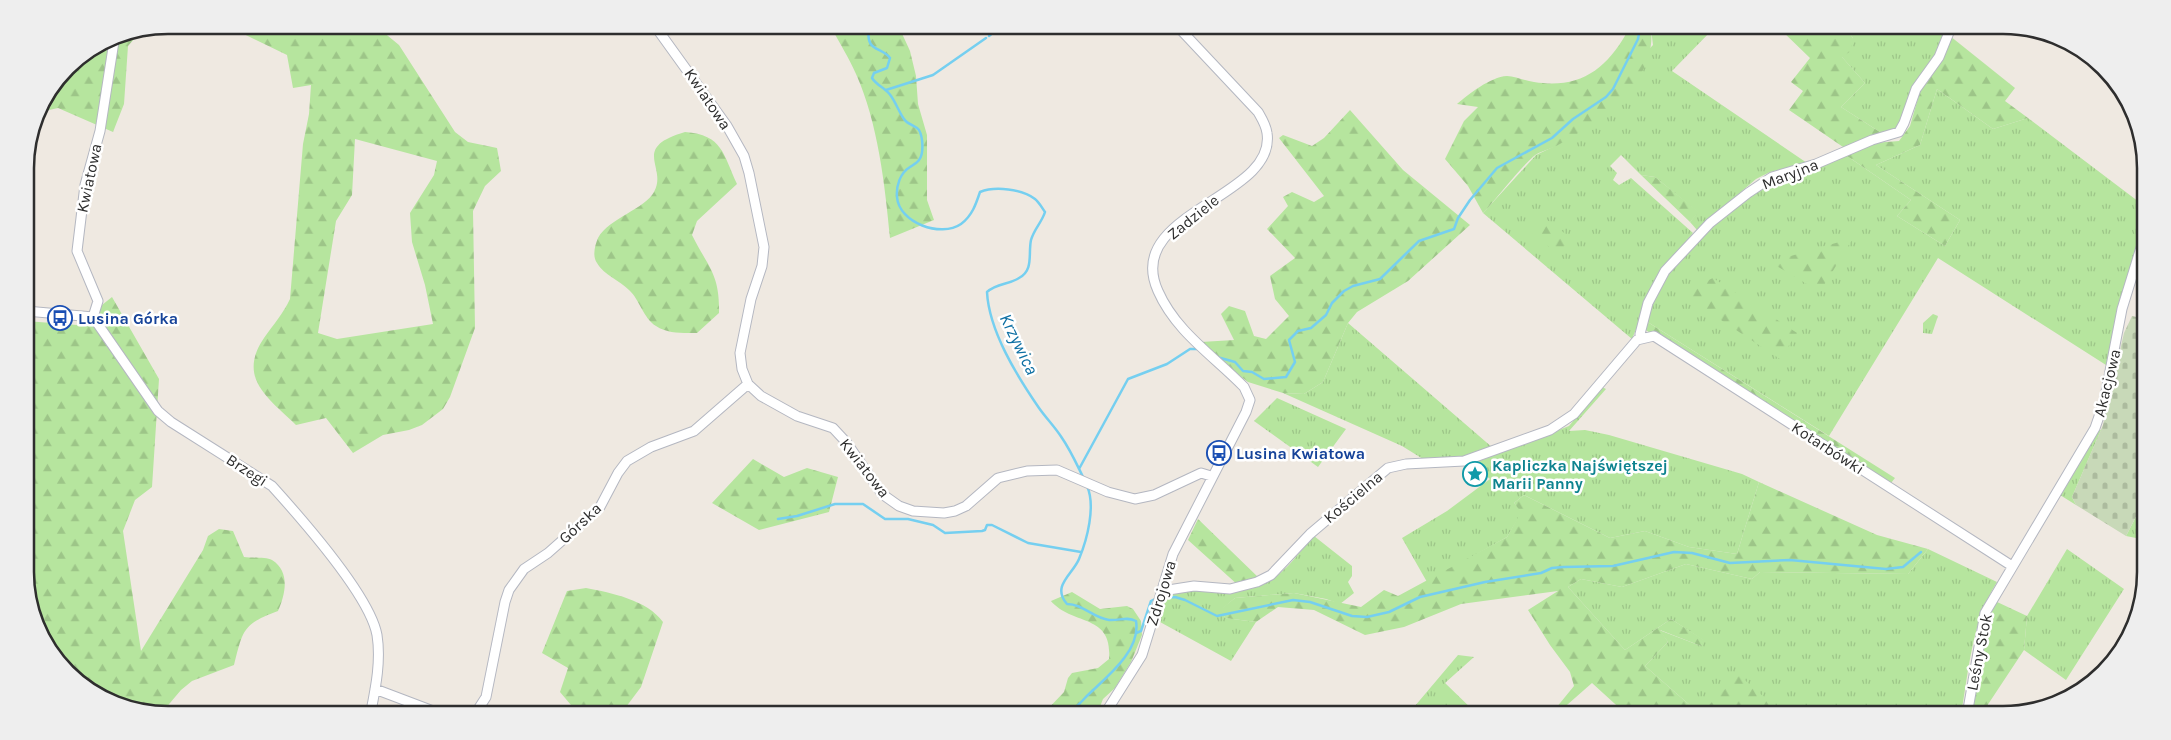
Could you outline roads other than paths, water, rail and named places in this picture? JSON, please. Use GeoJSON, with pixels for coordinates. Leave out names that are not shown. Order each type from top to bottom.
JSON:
{"type":"FeatureCollection","features":[{"type":"Feature","properties":{"kind":"street","name":"Kwiatowa"},"geometry":{"type":"LineString","coordinates":[[662,34],[727,126],[744,156],[749,173],[764,247],[762,266],[751,300],[740,353],[742,369],[748,384],[778,407],[833,428],[847,443],[882,494],[899,506],[913,511],[944,513],[966,506],[998,478],[1011,473],[1057,470],[1102,489],[1136,499],[1154,495],[1201,472],[1213,474]]}},
{"type":"Feature","properties":{"kind":"street","name":"Zadziele"},"geometry":{"type":"LineString","coordinates":[[1185,34],[1258,112],[1268,134],[1264,156],[1256,166],[1171,230],[1155,258],[1153,272],[1157,291],[1180,326],[1238,380],[1249,394],[1246,412],[1213,474]]}},
{"type":"Feature","properties":{"kind":"street","name":"Maryjna"},"geometry":{"type":"LineString","coordinates":[[1643,337],[1640,334],[1648,303],[1665,271],[1694,238],[1718,216],[1754,188],[1772,177],[1816,164],[1872,140],[1899,132],[1916,89],[1939,58],[1948,34]]}},
{"type":"Feature","properties":{"kind":"street","name":"Kwiatowa"},"geometry":{"type":"LineString","coordinates":[[94,317],[98,301],[77,251],[85,185],[100,131],[114,45]]}},
{"type":"Feature","properties":{"kind":"street","name":"Akacjowa"},"geometry":{"type":"LineString","coordinates":[[2012,566],[2095,428],[2106,395],[2122,309],[2137,260]]}},
{"type":"Feature","properties":{"kind":"street"},"geometry":{"type":"LineString","coordinates":[[34,312],[94,317]]}},
{"type":"Feature","properties":{"kind":"street","name":"Brzegi"},"geometry":{"type":"LineString","coordinates":[[94,317],[158,411],[171,422],[272,486],[329,555],[364,604],[377,634],[379,658],[372,706]]}},
{"type":"Feature","properties":{"kind":"street","name":"Kotarbówki"},"geometry":{"type":"LineString","coordinates":[[1643,337],[1654,336],[2012,566]]}},
{"type":"Feature","properties":{"kind":"street","name":"Kościelna"},"geometry":{"type":"LineString","coordinates":[[1162,591],[1194,586],[1230,589],[1257,582],[1271,575],[1310,534],[1388,468],[1406,464],[1464,461],[1550,430],[1574,414],[1637,340],[1643,337]]}},
{"type":"Feature","properties":{"kind":"street","name":"Górska"},"geometry":{"type":"LineString","coordinates":[[480,706],[486,697],[505,602],[509,590],[524,569],[548,553],[600,507],[618,473],[627,461],[651,447],[694,431],[748,384]]}},
{"type":"Feature","properties":{"kind":"street","name":"Zdrojowa"},"geometry":{"type":"LineString","coordinates":[[1110,706],[1142,655],[1173,554],[1213,474]]}},
{"type":"Feature","properties":{"kind":"street","name":"Leśny Stok"},"geometry":{"type":"LineString","coordinates":[[1969,706],[1985,613],[2012,566]]}},
{"type":"Feature","properties":{"kind":"street"},"geometry":{"type":"LineString","coordinates":[[375,689],[419,706]]}},
{"type":"Feature","properties":{"kind":"waterway","name":"Krzywica"},"geometry":{"type":"LineString","coordinates":[[868,34],[869,41],[872,45],[890,58],[887,68],[874,73],[872,78],[889,93],[904,119],[919,130],[921,137],[921,157],[901,176],[898,184],[897,197],[905,214],[922,226],[943,229],[953,228],[961,224],[971,214],[980,192],[993,189],[1016,191],[1030,196],[1036,200],[1045,212],[1031,240],[1030,261],[1027,271],[1015,280],[987,292],[989,307],[993,322],[1013,368],[1065,443],[1084,479]]}},
{"type":"Feature","properties":{"kind":"waterway"},"geometry":{"type":"LineString","coordinates":[[1217,357],[1235,362],[1243,371],[1252,372],[1264,379],[1286,377],[1295,362],[1289,340],[1298,331],[1311,328],[1326,315],[1332,303],[1344,291],[1353,286],[1380,279],[1419,241],[1454,229],[1458,218],[1470,200],[1497,168],[1552,138],[1573,119],[1606,97],[1613,89],[1639,34]]}},
{"type":"Feature","properties":{"kind":"waterway"},"geometry":{"type":"LineString","coordinates":[[886,90],[933,75],[986,38]]}},
{"type":"Feature","properties":{"kind":"waterway"},"geometry":{"type":"LineString","coordinates":[[1079,469],[1128,379],[1167,364],[1190,349],[1197,349]]}},
{"type":"Feature","properties":{"kind":"waterway","name":"Krzywica"},"geometry":{"type":"LineString","coordinates":[[1077,706],[1122,661],[1133,642],[1136,632],[1136,621],[1129,619],[1103,619],[1078,606],[1067,604],[1063,598],[1062,586],[1079,559],[1087,533],[1091,513],[1090,494],[1087,486]]}},
{"type":"Feature","properties":{"kind":"waterway"},"geometry":{"type":"LineString","coordinates":[[778,519],[797,516],[835,504],[863,504],[885,519],[908,519],[933,525],[945,533],[982,531],[985,530],[987,525],[992,525],[1028,543],[1081,552]]}},
{"type":"Feature","properties":{"kind":"waterway"},"geometry":{"type":"LineString","coordinates":[[1164,598],[1175,597],[1185,600],[1217,616],[1293,600],[1310,602],[1352,616],[1367,617],[1389,612],[1420,597],[1485,582],[1541,573],[1552,568],[1613,566],[1674,552],[1692,553],[1730,563],[1790,560],[1886,569],[1903,567],[1921,552]]}},
{"type":"Feature","properties":{"kind":"waterway"},"geometry":{"type":"LineString","coordinates":[[1136,633],[1141,631],[1151,601],[1155,599]]}},
{"type":"Feature","properties":{"kind":"place","name":"Lusina Górka"},"geometry":{"type":"Point","coordinates":[60,318]}},
{"type":"Feature","properties":{"kind":"place","name":"Lusina Kwiatowa"},"geometry":{"type":"Point","coordinates":[1219,453]}},
{"type":"Feature","properties":{"kind":"place","name":"Kapliczka Najświętszej Marii Panny"},"geometry":{"type":"Point","coordinates":[1475,474]}}]}
